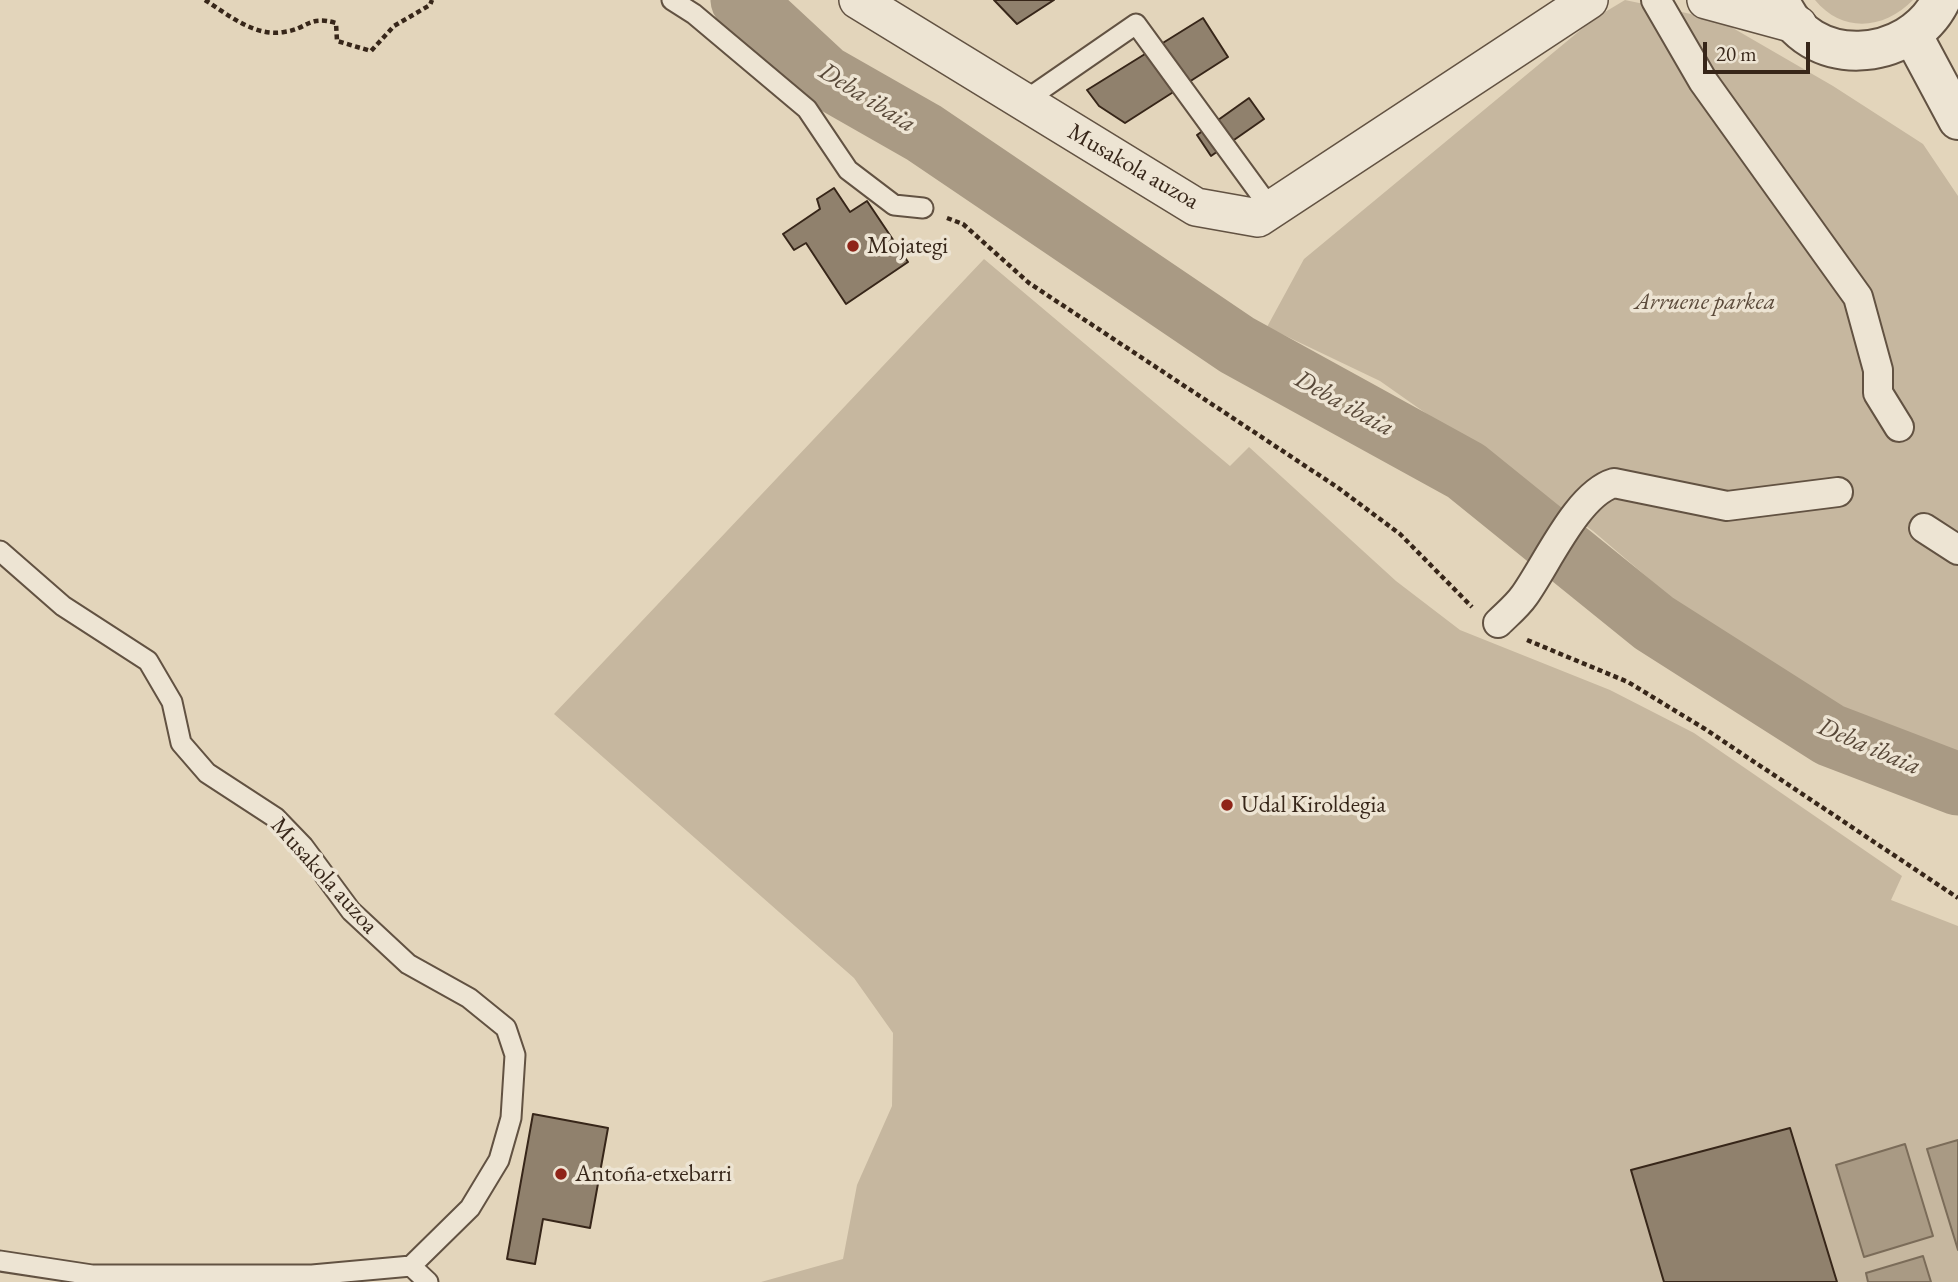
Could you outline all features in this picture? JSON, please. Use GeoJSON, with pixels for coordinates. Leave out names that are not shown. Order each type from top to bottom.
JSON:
{"type":"FeatureCollection","features":[{"type":"Feature","properties":{"kind":"street","name":"Musakola auzoa"},"geometry":{"type":"LineString","coordinates":[[858,0],[1196,207],[1258,218],[1589,0]]}},
{"type":"Feature","properties":{"kind":"street"},"geometry":{"type":"LineString","coordinates":[[1656,0],[1703,81],[1858,297],[1878,370],[1878,393],[1899,427]]}},
{"type":"Feature","properties":{"kind":"street"},"geometry":{"type":"LineString","coordinates":[[1706,0],[1789,12],[1807,35],[1842,51],[1876,51],[1913,36],[1934,13],[1941,0]]}},
{"type":"Feature","properties":{"kind":"street"},"geometry":{"type":"LineString","coordinates":[[1913,36],[1958,120]]}},
{"type":"Feature","properties":{"kind":"street"},"geometry":{"type":"LineString","coordinates":[[1498,623],[1523,598],[1582,507],[1602,487],[1614,484],[1727,506],[1838,492]]}},
{"type":"Feature","properties":{"kind":"street"},"geometry":{"type":"LineString","coordinates":[[1924,528],[1958,550]]}},
{"type":"Feature","properties":{"kind":"lane"},"geometry":{"type":"LineString","coordinates":[[672,0],[694,14],[807,108],[848,170],[894,205],[923,208]]}},
{"type":"Feature","properties":{"kind":"lane"},"geometry":{"type":"LineString","coordinates":[[1023,102],[1136,23],[1271,209]]}},
{"type":"Feature","properties":{"kind":"lane","name":"Musakola auzoa"},"geometry":{"type":"LineString","coordinates":[[0,551],[63,606],[148,661],[173,702],[181,743],[207,773],[276,818],[303,846],[351,911],[408,964],[469,998],[506,1028],[515,1055],[510,1118],[499,1160],[470,1208],[411,1266]]}},
{"type":"Feature","properties":{"kind":"lane"},"geometry":{"type":"LineString","coordinates":[[0,1261],[92,1275],[312,1275],[411,1266],[428,1282]]}},
{"type":"Feature","properties":{"kind":"path"},"geometry":{"type":"LineString","coordinates":[[205,0],[264,33],[286,33],[320,19],[335,23],[337,41],[371,51],[394,26],[430,5],[432,0]]}},
{"type":"Feature","properties":{"kind":"path"},"geometry":{"type":"LineString","coordinates":[[923,208],[963,224],[1029,283],[1337,487],[1400,534],[1470,605],[1513,634],[1628,682],[1958,898]]}},
{"type":"Feature","properties":{"kind":"green space","name":"Arruene parkea"},"geometry":{"type":"Polygon","coordinates":[[[1625,0],[1719,20],[1833,86],[1923,144],[1958,196],[1958,757],[1835,720],[1702,624],[1593,531],[1380,381],[1267,327],[1304,259],[1595,18],[1625,0]]]}},
{"type":"Feature","properties":{"kind":"green space"},"geometry":{"type":"Polygon","coordinates":[[[1815,0],[1913,0],[1890,17],[1864,24],[1838,18],[1815,0]]]}},
{"type":"Feature","properties":{"kind":"green space","name":"Udal Kiroldegia"},"geometry":{"type":"Polygon","coordinates":[[[984,259],[1230,466],[1249,447],[1396,581],[1460,630],[1610,690],[1694,733],[1902,876],[1891,900],[1958,926],[1958,1282],[761,1282],[843,1259],[857,1185],[892,1106],[893,1033],[854,978],[554,714],[984,259]]]}},
{"type":"Feature","properties":{"kind":"shaded area"},"geometry":{"type":"Polygon","coordinates":[[[1958,1140],[1958,1250],[1927,1149],[1958,1140]]]}},
{"type":"Feature","properties":{"kind":"shaded area"},"geometry":{"type":"Polygon","coordinates":[[[1905,1144],[1933,1236],[1864,1257],[1836,1165],[1905,1144]]]}},
{"type":"Feature","properties":{"kind":"shaded area"},"geometry":{"type":"Polygon","coordinates":[[[1923,1256],[1931,1282],[1868,1282],[1866,1273],[1923,1256]]]}},
{"type":"Feature","properties":{"kind":"building"},"geometry":{"type":"Polygon","coordinates":[[[994,0],[1054,0],[1017,24],[994,0]]]}},
{"type":"Feature","properties":{"kind":"building"},"geometry":{"type":"Polygon","coordinates":[[[1203,18],[1228,57],[1125,123],[1099,106],[1087,90],[1203,18]]]}},
{"type":"Feature","properties":{"kind":"building"},"geometry":{"type":"Polygon","coordinates":[[[1249,98],[1264,119],[1211,156],[1197,135],[1249,98]]]}},
{"type":"Feature","properties":{"kind":"building","name":"Mojategi"},"geometry":{"type":"Polygon","coordinates":[[[834,188],[850,212],[867,201],[908,262],[846,304],[806,243],[794,250],[783,234],[820,209],[817,199],[834,188]]]}},
{"type":"Feature","properties":{"kind":"building","name":"Antoña-etxebarri"},"geometry":{"type":"Polygon","coordinates":[[[533,1114],[608,1128],[590,1228],[543,1219],[535,1264],[507,1259],[533,1114]]]}},
{"type":"Feature","properties":{"kind":"building"},"geometry":{"type":"Polygon","coordinates":[[[1790,1128],[1837,1282],[1664,1282],[1631,1170],[1790,1128]]]}},
{"type":"Feature","properties":{"kind":"waterway","name":"Deba ibaia"},"geometry":{"type":"LineString","coordinates":[[742,0],[824,76],[924,133],[1237,345],[1466,471],[1654,623],[1830,735],[1958,784]]}},
{"type":"Feature","properties":{"kind":"place","name":"Mojategi"},"geometry":{"type":"Point","coordinates":[853,246]}},
{"type":"Feature","properties":{"kind":"place","name":"Udal Kiroldegia"},"geometry":{"type":"Point","coordinates":[1227,805]}},
{"type":"Feature","properties":{"kind":"place","name":"Antoña-etxebarri"},"geometry":{"type":"Point","coordinates":[561,1174]}}]}
